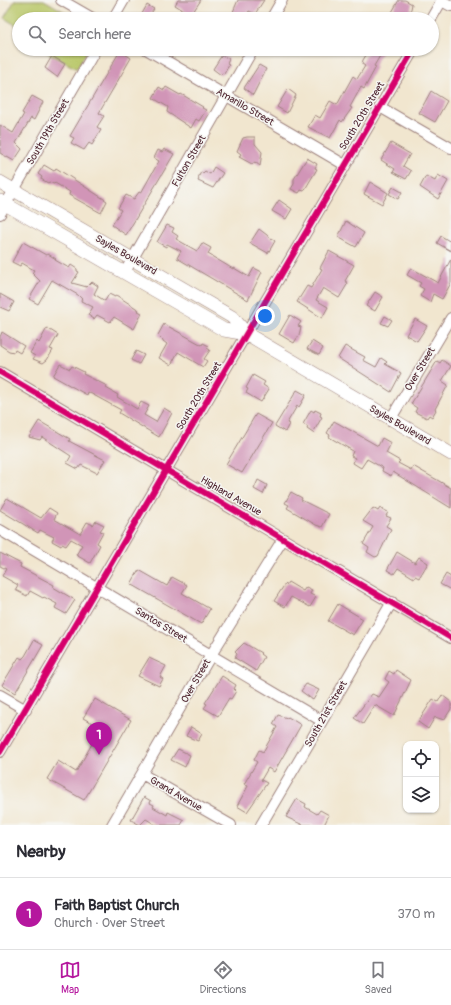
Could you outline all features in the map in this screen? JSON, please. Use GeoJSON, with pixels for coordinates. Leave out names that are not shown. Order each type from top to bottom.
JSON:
{"type":"FeatureCollection","features":[{"type":"Feature","properties":{"kind":"main road","name":"Sayles Boulevard"},"geometry":{"type":"LineString","coordinates":[[0,182],[232,317],[247,334],[390,420],[451,454]]}},
{"type":"Feature","properties":{"kind":"main road","name":"Sayles Boulevard"},"geometry":{"type":"LineString","coordinates":[[2,206],[125,272],[224,330],[247,334]]}},
{"type":"Feature","properties":{"kind":"street"},"geometry":{"type":"LineString","coordinates":[[62,0],[82,12]]}},
{"type":"Feature","properties":{"kind":"street"},"geometry":{"type":"LineString","coordinates":[[117,12],[124,0]]}},
{"type":"Feature","properties":{"kind":"street"},"geometry":{"type":"LineString","coordinates":[[275,12],[282,0]]}},
{"type":"Feature","properties":{"kind":"street"},"geometry":{"type":"LineString","coordinates":[[435,12],[441,0],[451,6]]}},
{"type":"Feature","properties":{"kind":"street","name":"South 19th Street"},"geometry":{"type":"LineString","coordinates":[[2,206],[14,190],[92,56]]}},
{"type":"Feature","properties":{"kind":"street","name":"Amarillo Street"},"geometry":{"type":"LineString","coordinates":[[158,56],[345,165]]}},
{"type":"Feature","properties":{"kind":"street","name":"Fulton Street"},"geometry":{"type":"LineString","coordinates":[[125,272],[249,56]]}},
{"type":"Feature","properties":{"kind":"street","name":"South 20th Street"},"geometry":{"type":"LineString","coordinates":[[0,752],[410,56]]}},
{"type":"Feature","properties":{"kind":"street"},"geometry":{"type":"LineString","coordinates":[[380,107],[451,148]]}},
{"type":"Feature","properties":{"kind":"street","name":"Over Street"},"geometry":{"type":"LineString","coordinates":[[390,420],[451,318]]}},
{"type":"Feature","properties":{"kind":"street","name":"Highland Avenue"},"geometry":{"type":"LineString","coordinates":[[0,372],[451,638]]}},
{"type":"Feature","properties":{"kind":"street","name":"Santos Street"},"geometry":{"type":"LineString","coordinates":[[0,530],[322,721]]}},
{"type":"Feature","properties":{"kind":"street","name":"Over Street"},"geometry":{"type":"LineString","coordinates":[[112,825],[211,655],[283,539]]}},
{"type":"Feature","properties":{"kind":"street","name":"South 21st Street"},"geometry":{"type":"LineString","coordinates":[[261,825],[392,602]]}},
{"type":"Feature","properties":{"kind":"street"},"geometry":{"type":"LineString","coordinates":[[0,695],[26,710]]}},
{"type":"Feature","properties":{"kind":"street","name":"Grand Avenue"},"geometry":{"type":"LineString","coordinates":[[142,774],[230,825]]}},
{"type":"Feature","properties":{"kind":"green space"},"geometry":{"type":"Polygon","coordinates":[[[15,0],[44,0],[65,12],[12,12],[12,23],[4,18],[15,0]]]}},
{"type":"Feature","properties":{"kind":"green space"},"geometry":{"type":"Polygon","coordinates":[[[54,56],[84,56],[77,69],[54,56]]]}},
{"type":"Feature","properties":{"kind":"building"},"geometry":{"type":"Polygon","coordinates":[[[178,0],[201,0],[193,12],[186,12],[175,5],[178,0]]]}},
{"type":"Feature","properties":{"kind":"building"},"geometry":{"type":"Polygon","coordinates":[[[238,0],[264,0],[256,12],[233,12],[238,0]]]}},
{"type":"Feature","properties":{"kind":"building"},"geometry":{"type":"Polygon","coordinates":[[[399,0],[405,0],[412,4],[409,12],[392,12],[399,0]]]}},
{"type":"Feature","properties":{"kind":"building"},"geometry":{"type":"Polygon","coordinates":[[[147,5],[154,9],[152,12],[143,12],[147,5]]]}},
{"type":"Feature","properties":{"kind":"building"},"geometry":{"type":"Polygon","coordinates":[[[52,56],[65,64],[57,77],[45,68],[52,56]]]}},
{"type":"Feature","properties":{"kind":"building"},"geometry":{"type":"Polygon","coordinates":[[[117,56],[128,56],[131,58],[99,113],[104,116],[97,127],[101,130],[92,145],[89,143],[84,150],[71,143],[74,138],[70,136],[117,56]]]}},
{"type":"Feature","properties":{"kind":"building"},"geometry":{"type":"Polygon","coordinates":[[[221,56],[229,59],[227,64],[229,65],[224,74],[222,73],[221,75],[213,69],[221,56]]]}},
{"type":"Feature","properties":{"kind":"building"},"geometry":{"type":"Polygon","coordinates":[[[366,56],[380,56],[374,66],[376,67],[364,89],[361,87],[350,107],[352,108],[342,122],[340,120],[330,138],[308,127],[315,115],[320,118],[330,101],[337,105],[353,76],[357,79],[365,66],[362,64],[366,56]]]}},
{"type":"Feature","properties":{"kind":"building"},"geometry":{"type":"Polygon","coordinates":[[[259,65],[266,69],[253,95],[244,88],[259,65]]]}},
{"type":"Feature","properties":{"kind":"building"},"geometry":{"type":"Polygon","coordinates":[[[159,87],[164,90],[166,87],[203,107],[202,108],[206,110],[199,121],[196,119],[191,128],[167,112],[168,107],[153,98],[159,87]]]}},
{"type":"Feature","properties":{"kind":"building"},"geometry":{"type":"Polygon","coordinates":[[[288,89],[296,95],[287,113],[277,107],[288,89]]]}},
{"type":"Feature","properties":{"kind":"building"},"geometry":{"type":"Polygon","coordinates":[[[431,91],[447,101],[435,122],[419,113],[431,91]]]}},
{"type":"Feature","properties":{"kind":"building"},"geometry":{"type":"Polygon","coordinates":[[[32,96],[43,102],[34,120],[31,118],[16,143],[22,149],[14,161],[0,153],[0,125],[13,133],[32,96]]]}},
{"type":"Feature","properties":{"kind":"building"},"geometry":{"type":"Polygon","coordinates":[[[255,137],[255,144],[262,152],[260,166],[255,162],[252,164],[239,157],[241,154],[237,151],[243,138],[255,137]]]}},
{"type":"Feature","properties":{"kind":"building"},"geometry":{"type":"Polygon","coordinates":[[[391,143],[410,154],[403,166],[411,171],[406,179],[393,172],[395,169],[381,160],[391,143]]]}},
{"type":"Feature","properties":{"kind":"building"},"geometry":{"type":"Polygon","coordinates":[[[164,149],[174,154],[126,235],[112,225],[121,210],[118,208],[126,195],[134,199],[139,192],[141,193],[159,161],[154,158],[158,150],[162,152],[164,149]]]}},
{"type":"Feature","properties":{"kind":"building"},"geometry":{"type":"Polygon","coordinates":[[[307,158],[317,164],[315,168],[317,169],[304,191],[301,190],[299,193],[291,189],[294,184],[294,179],[307,158]]]}},
{"type":"Feature","properties":{"kind":"building"},"geometry":{"type":"Polygon","coordinates":[[[44,165],[54,171],[56,168],[107,201],[101,213],[69,195],[70,192],[55,183],[48,183],[41,179],[42,177],[38,174],[44,165]]]}},
{"type":"Feature","properties":{"kind":"building"},"geometry":{"type":"Polygon","coordinates":[[[214,167],[223,173],[213,188],[198,181],[201,172],[203,173],[205,171],[210,174],[214,167]]]}},
{"type":"Feature","properties":{"kind":"building"},"geometry":{"type":"Polygon","coordinates":[[[438,175],[448,181],[438,199],[420,187],[426,176],[435,181],[438,175]]]}},
{"type":"Feature","properties":{"kind":"building"},"geometry":{"type":"Polygon","coordinates":[[[370,182],[388,193],[382,204],[364,194],[370,182]]]}},
{"type":"Feature","properties":{"kind":"building"},"geometry":{"type":"Polygon","coordinates":[[[393,187],[402,192],[398,199],[389,194],[393,187]]]}},
{"type":"Feature","properties":{"kind":"building"},"geometry":{"type":"Polygon","coordinates":[[[279,200],[292,209],[286,219],[272,211],[279,200]]]}},
{"type":"Feature","properties":{"kind":"building"},"geometry":{"type":"Polygon","coordinates":[[[346,221],[364,233],[356,247],[338,237],[346,221]]]}},
{"type":"Feature","properties":{"kind":"building"},"geometry":{"type":"Polygon","coordinates":[[[167,225],[174,228],[172,232],[178,236],[176,239],[197,251],[202,243],[211,248],[208,254],[249,277],[254,268],[262,272],[248,300],[177,258],[181,251],[167,244],[166,247],[157,242],[167,225]]]}},
{"type":"Feature","properties":{"kind":"building"},"geometry":{"type":"Polygon","coordinates":[[[259,229],[275,241],[268,253],[250,243],[259,229]]]}},
{"type":"Feature","properties":{"kind":"building"},"geometry":{"type":"Polygon","coordinates":[[[441,236],[451,242],[451,251],[437,243],[441,236]]]}},
{"type":"Feature","properties":{"kind":"building"},"geometry":{"type":"Polygon","coordinates":[[[23,242],[46,255],[48,254],[69,268],[71,265],[77,269],[79,272],[72,283],[87,287],[92,282],[98,286],[94,294],[105,301],[109,294],[115,297],[116,295],[139,310],[138,311],[142,313],[134,329],[114,317],[110,322],[97,315],[94,319],[88,315],[93,307],[81,301],[82,299],[78,295],[52,280],[38,304],[29,299],[40,281],[32,273],[34,270],[22,263],[20,266],[12,262],[23,242]]]}},
{"type":"Feature","properties":{"kind":"building"},"geometry":{"type":"Polygon","coordinates":[[[329,251],[354,265],[345,281],[348,283],[339,298],[323,288],[316,300],[328,307],[322,318],[297,302],[307,286],[311,288],[322,269],[320,268],[329,251]]]}},
{"type":"Feature","properties":{"kind":"building"},"geometry":{"type":"Polygon","coordinates":[[[451,259],[451,283],[442,299],[433,294],[430,302],[420,296],[424,289],[419,286],[421,283],[407,275],[411,268],[438,283],[451,259]]]}},
{"type":"Feature","properties":{"kind":"building"},"geometry":{"type":"Polygon","coordinates":[[[375,292],[383,297],[375,311],[366,306],[375,292]]]}},
{"type":"Feature","properties":{"kind":"building"},"geometry":{"type":"Polygon","coordinates":[[[0,294],[14,302],[9,311],[0,307],[0,294]]]}},
{"type":"Feature","properties":{"kind":"building"},"geometry":{"type":"Polygon","coordinates":[[[290,315],[301,322],[298,326],[301,327],[299,335],[294,343],[279,334],[290,315]]]}},
{"type":"Feature","properties":{"kind":"building"},"geometry":{"type":"Polygon","coordinates":[[[385,316],[392,320],[388,326],[381,323],[385,316]]]}},
{"type":"Feature","properties":{"kind":"building"},"geometry":{"type":"Polygon","coordinates":[[[415,319],[427,326],[417,341],[406,335],[415,319]]]}},
{"type":"Feature","properties":{"kind":"building"},"geometry":{"type":"Polygon","coordinates":[[[164,324],[202,345],[203,343],[209,346],[207,348],[210,350],[204,359],[207,361],[203,367],[178,352],[171,365],[159,358],[167,344],[158,335],[164,324]]]}},
{"type":"Feature","properties":{"kind":"building"},"geometry":{"type":"Polygon","coordinates":[[[47,328],[58,335],[50,349],[53,350],[47,360],[43,363],[33,359],[35,356],[30,353],[37,341],[39,343],[47,328]]]}},
{"type":"Feature","properties":{"kind":"building"},"geometry":{"type":"Polygon","coordinates":[[[2,332],[24,346],[20,353],[15,350],[14,352],[9,351],[0,345],[0,337],[2,332]]]}},
{"type":"Feature","properties":{"kind":"building"},"geometry":{"type":"Polygon","coordinates":[[[312,341],[323,348],[319,355],[307,349],[312,341]]]}},
{"type":"Feature","properties":{"kind":"building"},"geometry":{"type":"Polygon","coordinates":[[[345,346],[365,357],[363,360],[376,367],[381,358],[387,362],[385,364],[401,373],[391,392],[338,358],[345,346]]]}},
{"type":"Feature","properties":{"kind":"building"},"geometry":{"type":"Polygon","coordinates":[[[136,351],[144,355],[139,364],[131,360],[136,351]]]}},
{"type":"Feature","properties":{"kind":"building"},"geometry":{"type":"Polygon","coordinates":[[[442,360],[451,366],[442,381],[448,385],[432,417],[429,415],[427,418],[415,412],[417,408],[411,404],[437,361],[440,363],[442,360]]]}},
{"type":"Feature","properties":{"kind":"building"},"geometry":{"type":"Polygon","coordinates":[[[60,364],[70,369],[72,366],[84,372],[83,374],[107,386],[106,388],[118,395],[117,397],[137,409],[141,402],[149,406],[144,415],[156,422],[164,408],[172,413],[159,437],[119,413],[121,410],[88,392],[87,395],[53,376],[60,364]]]}},
{"type":"Feature","properties":{"kind":"building"},"geometry":{"type":"Polygon","coordinates":[[[253,375],[265,382],[263,385],[269,389],[261,402],[246,393],[248,389],[246,388],[253,375]]]}},
{"type":"Feature","properties":{"kind":"building"},"geometry":{"type":"Polygon","coordinates":[[[297,390],[306,395],[299,407],[297,406],[287,423],[289,424],[285,432],[275,426],[297,390]]]}},
{"type":"Feature","properties":{"kind":"building"},"geometry":{"type":"Polygon","coordinates":[[[311,410],[321,413],[320,416],[322,417],[313,433],[303,424],[311,410]]]}},
{"type":"Feature","properties":{"kind":"building"},"geometry":{"type":"Polygon","coordinates":[[[256,414],[272,423],[242,473],[226,464],[256,414]]]}},
{"type":"Feature","properties":{"kind":"building"},"geometry":{"type":"Polygon","coordinates":[[[39,421],[70,439],[69,441],[105,460],[97,473],[81,465],[78,469],[67,463],[71,456],[42,437],[40,440],[29,437],[39,421]]]}},
{"type":"Feature","properties":{"kind":"building"},"geometry":{"type":"Polygon","coordinates":[[[334,421],[378,446],[382,438],[391,443],[386,453],[400,461],[398,463],[411,470],[413,466],[451,488],[451,508],[393,472],[391,476],[382,471],[383,468],[367,459],[361,468],[353,463],[355,458],[351,456],[353,451],[329,437],[330,435],[327,433],[334,421]]]}},
{"type":"Feature","properties":{"kind":"building"},"geometry":{"type":"Polygon","coordinates":[[[258,480],[267,485],[263,494],[254,489],[258,480]]]}},
{"type":"Feature","properties":{"kind":"building"},"geometry":{"type":"Polygon","coordinates":[[[291,492],[302,498],[301,500],[329,514],[322,527],[287,508],[289,505],[285,503],[291,492]]]}},
{"type":"Feature","properties":{"kind":"building"},"geometry":{"type":"Polygon","coordinates":[[[7,498],[41,518],[49,508],[57,513],[54,519],[80,534],[87,522],[93,525],[96,521],[104,525],[100,531],[103,532],[97,543],[100,545],[90,563],[76,555],[82,545],[71,539],[66,546],[62,544],[61,546],[52,541],[54,537],[40,530],[38,533],[0,510],[7,498]]]}},
{"type":"Feature","properties":{"kind":"building"},"geometry":{"type":"Polygon","coordinates":[[[373,508],[378,511],[380,508],[388,512],[386,516],[391,518],[386,526],[391,529],[378,556],[375,557],[367,552],[369,548],[363,544],[373,527],[363,521],[373,508]]]}},
{"type":"Feature","properties":{"kind":"building"},"geometry":{"type":"Polygon","coordinates":[[[397,552],[415,563],[419,557],[428,563],[419,578],[415,576],[414,578],[398,568],[394,574],[387,570],[397,552]]]}},
{"type":"Feature","properties":{"kind":"building"},"geometry":{"type":"Polygon","coordinates":[[[0,553],[21,564],[20,567],[54,585],[53,587],[75,600],[66,614],[55,608],[57,604],[44,597],[43,598],[30,591],[27,596],[15,590],[18,585],[2,576],[6,569],[0,566],[0,553]]]}},
{"type":"Feature","properties":{"kind":"building"},"geometry":{"type":"Polygon","coordinates":[[[139,570],[167,586],[172,577],[187,585],[182,593],[210,609],[201,624],[131,584],[139,570]]]}},
{"type":"Feature","properties":{"kind":"building"},"geometry":{"type":"Polygon","coordinates":[[[446,574],[451,577],[451,590],[440,584],[446,574]]]}},
{"type":"Feature","properties":{"kind":"building"},"geometry":{"type":"Polygon","coordinates":[[[288,582],[303,591],[306,587],[312,590],[310,594],[316,597],[310,607],[291,597],[285,607],[274,601],[285,584],[286,585],[288,582]]]}},
{"type":"Feature","properties":{"kind":"building"},"geometry":{"type":"Polygon","coordinates":[[[338,604],[363,619],[353,635],[328,621],[338,604]]]}},
{"type":"Feature","properties":{"kind":"building"},"geometry":{"type":"Polygon","coordinates":[[[34,640],[43,645],[15,693],[2,685],[19,657],[22,659],[25,656],[34,640]]]}},
{"type":"Feature","properties":{"kind":"building"},"geometry":{"type":"Polygon","coordinates":[[[244,643],[261,653],[260,654],[264,657],[256,671],[235,658],[237,654],[235,652],[244,643]]]}},
{"type":"Feature","properties":{"kind":"building"},"geometry":{"type":"Polygon","coordinates":[[[149,658],[166,666],[160,677],[163,679],[159,686],[138,676],[149,658]]]}},
{"type":"Feature","properties":{"kind":"building"},"geometry":{"type":"Polygon","coordinates":[[[396,670],[411,680],[394,716],[375,705],[363,724],[354,718],[372,694],[379,697],[389,682],[385,679],[389,671],[394,674],[396,670]]]}},
{"type":"Feature","properties":{"kind":"building"},"geometry":{"type":"Polygon","coordinates":[[[222,676],[236,685],[234,689],[236,691],[231,699],[229,698],[218,716],[204,708],[207,704],[205,703],[222,676]]]}},
{"type":"Feature","properties":{"kind":"building"},"geometry":{"type":"Polygon","coordinates":[[[306,684],[319,690],[313,700],[301,691],[306,684]]]}},
{"type":"Feature","properties":{"kind":"building"},"geometry":{"type":"Polygon","coordinates":[[[442,695],[451,702],[451,709],[444,720],[435,717],[428,729],[418,722],[433,699],[438,702],[442,695]]]}},
{"type":"Feature","properties":{"kind":"building"},"geometry":{"type":"Polygon","coordinates":[[[95,699],[131,720],[84,800],[47,779],[58,761],[76,772],[101,728],[83,718],[95,699]]]}},
{"type":"Feature","properties":{"kind":"building"},"geometry":{"type":"Polygon","coordinates":[[[278,715],[288,717],[301,725],[274,772],[268,768],[261,780],[267,783],[247,812],[237,806],[248,786],[244,784],[257,762],[254,760],[259,750],[263,752],[277,727],[273,724],[278,715]]]}},
{"type":"Feature","properties":{"kind":"building"},"geometry":{"type":"Polygon","coordinates":[[[191,727],[202,734],[198,741],[186,736],[191,727]]]}},
{"type":"Feature","properties":{"kind":"building"},"geometry":{"type":"Polygon","coordinates":[[[178,749],[190,755],[185,767],[171,760],[178,749]]]}},
{"type":"Feature","properties":{"kind":"building"},"geometry":{"type":"Polygon","coordinates":[[[144,797],[151,801],[150,803],[154,805],[153,807],[167,815],[168,812],[184,820],[181,825],[156,825],[146,819],[140,825],[131,820],[144,797]]]}},
{"type":"Feature","properties":{"kind":"building"},"geometry":{"type":"Polygon","coordinates":[[[297,799],[306,804],[305,807],[317,814],[320,810],[329,815],[324,825],[303,825],[286,817],[297,799]]]}},
{"type":"Feature","properties":{"kind":"cycle path"},"geometry":{"type":"LineString","coordinates":[[0,752],[410,56]]}},
{"type":"Feature","properties":{"kind":"cycle path"},"geometry":{"type":"LineString","coordinates":[[0,372],[451,638]]}},
{"type":"Feature","properties":{"kind":"place","name":"Faith Baptist Church"},"geometry":{"type":"Point","coordinates":[99,755]}}]}
